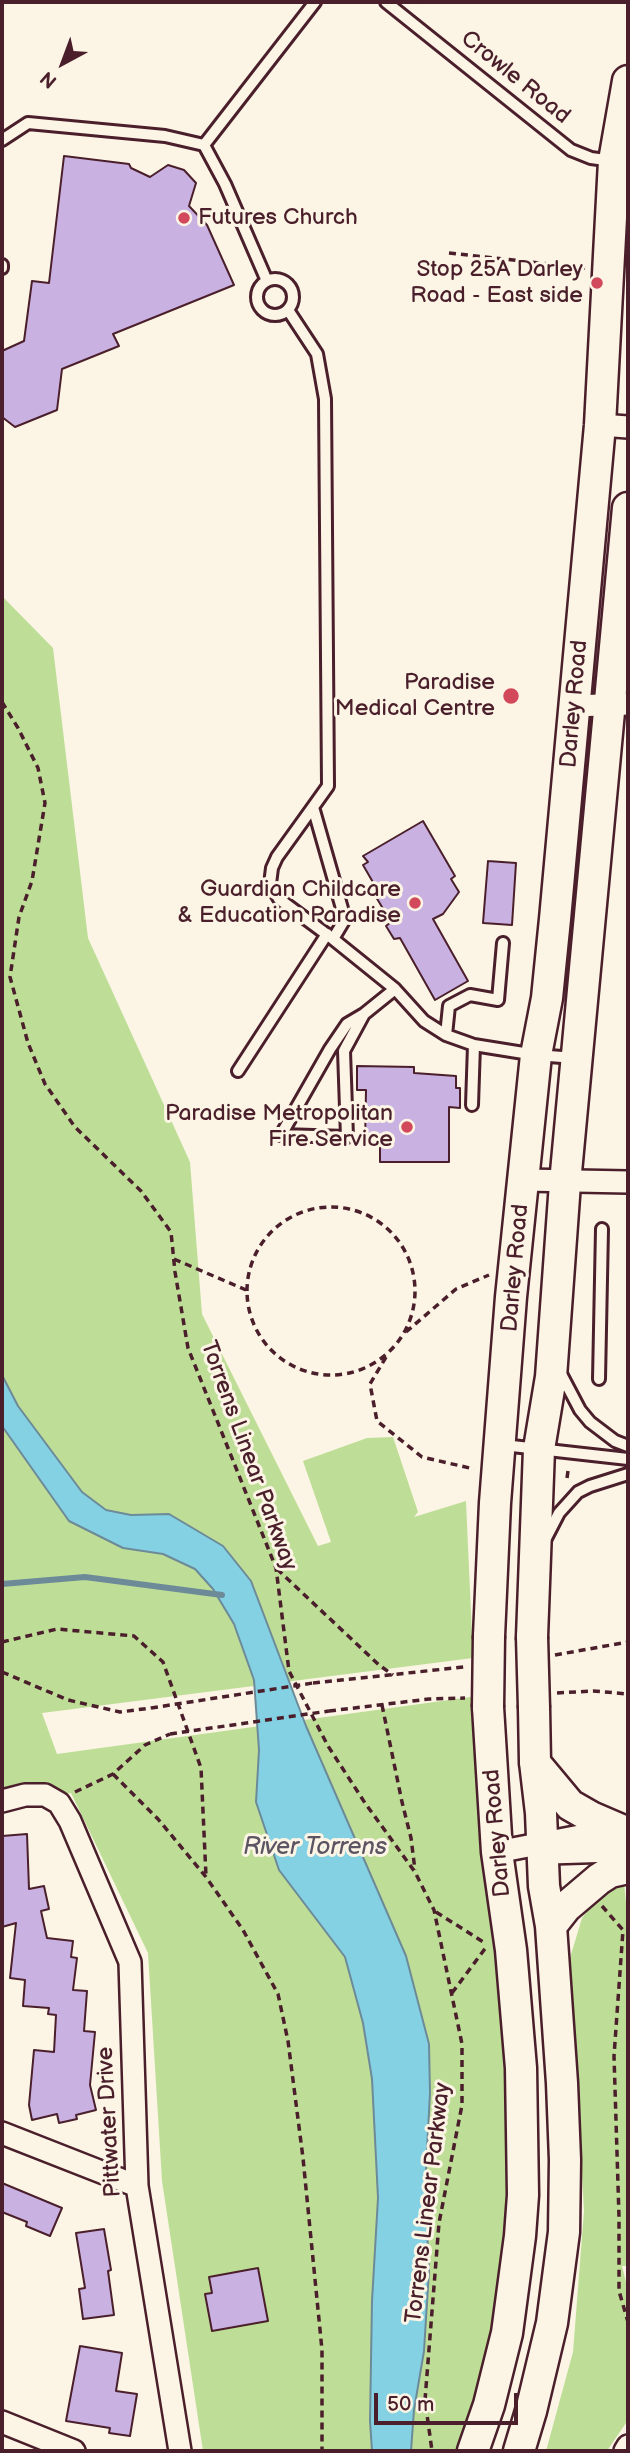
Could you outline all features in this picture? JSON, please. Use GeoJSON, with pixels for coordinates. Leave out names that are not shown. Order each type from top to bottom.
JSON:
{"type":"FeatureCollection","features":[{"type":"Feature","properties":{"kind":"main road","name":"Darley Road"},"geometry":{"type":"LineString","coordinates":[[472,2451],[499,2371],[507,2333],[523,2195],[521,2068],[500,1947],[498,1853],[474,1703],[489,1636],[495,1503],[511,1297],[536,1055],[547,998],[575,706],[614,426],[621,162],[628,81]]}},
{"type":"Feature","properties":{"kind":"main road","name":"Darley Road"},"geometry":{"type":"LineString","coordinates":[[519,2451],[552,2323],[564,2232],[562,2083],[551,1926],[544,1886],[535,1762],[532,1637],[539,1449],[552,1353],[578,1058],[620,704],[628,508]]}},
{"type":"Feature","properties":{"kind":"main road"},"geometry":{"type":"LineString","coordinates":[[535,1762],[570,1805],[628,1835]]}},
{"type":"Feature","properties":{"kind":"main road"},"geometry":{"type":"LineString","coordinates":[[551,1926],[566,1907],[599,1879],[610,1872],[628,1868]]}},
{"type":"Feature","properties":{"kind":"street"},"geometry":{"type":"LineString","coordinates":[[575,706],[620,704]]}},
{"type":"Feature","properties":{"kind":"street"},"geometry":{"type":"LineString","coordinates":[[524,1180],[565,1183],[628,1182]]}},
{"type":"Feature","properties":{"kind":"street"},"geometry":{"type":"LineString","coordinates":[[2,1801],[25,1795],[45,1794],[59,1803]]}},
{"type":"Feature","properties":{"kind":"street","name":"Pittwater Drive"},"geometry":{"type":"LineString","coordinates":[[59,1803],[70,1821],[130,1962],[137,2186],[180,2451]]}},
{"type":"Feature","properties":{"kind":"street"},"geometry":{"type":"LineString","coordinates":[[542,1848],[580,1836],[628,1835]]}},
{"type":"Feature","properties":{"kind":"street"},"geometry":{"type":"LineString","coordinates":[[498,1853],[542,1848],[628,1854]]}},
{"type":"Feature","properties":{"kind":"street"},"geometry":{"type":"LineString","coordinates":[[2,2133],[137,2186]]}},
{"type":"Feature","properties":{"kind":"street"},"geometry":{"type":"LineString","coordinates":[[2,2422],[74,2451]]}},
{"type":"Feature","properties":{"kind":"street"},"geometry":{"type":"LineString","coordinates":[[625,2451],[628,2446]]}},
{"type":"Feature","properties":{"kind":"lane"},"geometry":{"type":"LineString","coordinates":[[204,145],[315,2]]}},
{"type":"Feature","properties":{"kind":"lane","name":"Crowle Road"},"geometry":{"type":"LineString","coordinates":[[386,2],[571,150],[591,158],[621,162]]}},
{"type":"Feature","properties":{"kind":"lane"},"geometry":{"type":"LineString","coordinates":[[2,140],[28,124],[165,136],[204,145],[225,184],[267,281]]}},
{"type":"Feature","properties":{"kind":"lane"},"geometry":{"type":"LineString","coordinates":[[279,280],[288,285],[293,296],[288,310],[270,315],[261,309],[258,304],[258,291],[267,281],[279,280]]}},
{"type":"Feature","properties":{"kind":"lane"},"geometry":{"type":"LineString","coordinates":[[288,310],[317,354],[325,399],[328,786],[277,857],[270,884],[278,899],[330,936],[395,989],[424,1021],[446,1035],[474,1045],[536,1055],[578,1058]]}},
{"type":"Feature","properties":{"kind":"lane"},"geometry":{"type":"LineString","coordinates":[[238,1071],[330,936],[345,919],[313,807]]}},
{"type":"Feature","properties":{"kind":"lane"},"geometry":{"type":"LineString","coordinates":[[446,1035],[449,1006],[470,995],[498,1000],[503,943]]}},
{"type":"Feature","properties":{"kind":"lane"},"geometry":{"type":"LineString","coordinates":[[364,1014],[344,1051],[347,1137],[281,1135],[347,1024],[395,989]]}},
{"type":"Feature","properties":{"kind":"lane"},"geometry":{"type":"LineString","coordinates":[[472,1105],[474,1045]]}},
{"type":"Feature","properties":{"kind":"lane"},"geometry":{"type":"LineString","coordinates":[[599,1379],[602,1229]]}},
{"type":"Feature","properties":{"kind":"lane"},"geometry":{"type":"LineString","coordinates":[[552,1353],[580,1410],[602,1432],[628,1446]]}},
{"type":"Feature","properties":{"kind":"lane"},"geometry":{"type":"LineString","coordinates":[[500,1445],[628,1459]]}},
{"type":"Feature","properties":{"kind":"lane"},"geometry":{"type":"LineString","coordinates":[[534,1561],[568,1501],[590,1486],[628,1475]]}},
{"type":"Feature","properties":{"kind":"path"},"geometry":{"type":"LineString","coordinates":[[449,253],[590,269]]}},
{"type":"Feature","properties":{"kind":"path","name":"Torrens Linear Parkway"},"geometry":{"type":"LineString","coordinates":[[2,702],[38,768],[45,803],[32,881],[19,917],[10,977],[28,1043],[45,1084],[75,1127],[141,1191],[171,1232],[188,1348],[276,1568],[289,1671],[328,1746],[415,1872],[434,1910],[462,2044],[462,2105],[439,2223],[425,2400],[432,2451]]}},
{"type":"Feature","properties":{"kind":"path"},"geometry":{"type":"LineString","coordinates":[[387,1354],[364,1369],[337,1375],[310,1373],[285,1362],[264,1343],[250,1318],[246,1290],[251,1262],[264,1237],[285,1218],[312,1208],[340,1206],[375,1219],[391,1230],[407,1254],[415,1280],[414,1307],[405,1333]]}},
{"type":"Feature","properties":{"kind":"path"},"geometry":{"type":"LineString","coordinates":[[174,1259],[246,1290]]}},
{"type":"Feature","properties":{"kind":"path"},"geometry":{"type":"LineString","coordinates":[[474,1469],[422,1457],[377,1421],[370,1384],[387,1354],[405,1333],[456,1289],[494,1273]]}},
{"type":"Feature","properties":{"kind":"path"},"geometry":{"type":"LineString","coordinates":[[568,1471],[567,1478],[571,1484]]}},
{"type":"Feature","properties":{"kind":"path"},"geometry":{"type":"LineString","coordinates":[[276,1568],[369,1656],[394,1676]]}},
{"type":"Feature","properties":{"kind":"path"},"geometry":{"type":"LineString","coordinates":[[2,1642],[57,1629],[134,1636],[163,1662],[201,1768],[206,1877]]}},
{"type":"Feature","properties":{"kind":"path"},"geometry":{"type":"LineString","coordinates":[[2,1672],[68,1700],[120,1712],[313,1683]]}},
{"type":"Feature","properties":{"kind":"path"},"geometry":{"type":"LineString","coordinates":[[59,1803],[113,1774],[145,1745],[170,1734],[429,1699],[474,1703]]}},
{"type":"Feature","properties":{"kind":"path"},"geometry":{"type":"LineString","coordinates":[[382,1705],[411,1838],[415,1872]]}},
{"type":"Feature","properties":{"kind":"path"},"geometry":{"type":"LineString","coordinates":[[113,1774],[158,1819],[206,1877],[243,1930],[278,1994],[288,2041],[303,2158],[322,2350],[322,2451]]}},
{"type":"Feature","properties":{"kind":"path"},"geometry":{"type":"LineString","coordinates":[[601,1905],[622,1930],[614,2056],[619,2291],[628,2322]]}},
{"type":"Feature","properties":{"kind":"path"},"geometry":{"type":"LineString","coordinates":[[434,1910],[471,1936],[500,1947],[452,1994]]}},
{"type":"Feature","properties":{"kind":"green space"},"geometry":{"type":"Polygon","coordinates":[[[2,596],[53,648],[88,938],[190,1162],[202,1314],[318,1546],[331,1542],[303,1461],[367,1438],[393,1437],[418,1512],[414,1517],[466,1501],[473,1658],[42,1713],[57,1754],[478,1696],[490,1889],[505,2062],[509,2218],[490,2355],[459,2451],[203,2451],[162,2181],[148,1953],[71,1793],[2,1808],[2,596]]]}},
{"type":"Feature","properties":{"kind":"green space"},"geometry":{"type":"Polygon","coordinates":[[[624,1881],[628,1925],[628,2266],[622,2266],[628,2290],[628,2420],[607,2451],[546,2451],[573,2352],[584,2211],[570,1958],[582,1918],[603,1890],[624,1881]]]}},
{"type":"Feature","properties":{"kind":"water","name":"River Torrens"},"geometry":{"type":"Polygon","coordinates":[[[2,1375],[18,1406],[82,1492],[106,1510],[131,1515],[169,1514],[223,1546],[251,1581],[306,1726],[406,1956],[429,2044],[430,2093],[425,2188],[429,2271],[424,2351],[414,2410],[411,2451],[372,2451],[372,2301],[378,2198],[372,2079],[363,2023],[345,1957],[279,1870],[256,1802],[259,1750],[254,1680],[234,1624],[213,1589],[195,1569],[163,1554],[123,1548],[69,1521],[2,1426],[2,1375]]]}},
{"type":"Feature","properties":{"kind":"building"},"geometry":{"type":"Polygon","coordinates":[[[64,156],[129,164],[131,168],[150,177],[168,165],[184,170],[196,183],[189,206],[207,225],[234,285],[113,334],[119,346],[62,369],[57,410],[15,427],[2,417],[2,351],[24,341],[32,281],[49,283],[64,156]]]}},
{"type":"Feature","properties":{"kind":"building","name":"Guardian Childcare & Education Paradise"},"geometry":{"type":"Polygon","coordinates":[[[423,821],[455,876],[451,879],[459,892],[443,914],[433,919],[468,981],[435,1000],[400,938],[394,939],[386,926],[391,922],[370,887],[374,884],[363,865],[368,862],[363,856],[423,821]]]}},
{"type":"Feature","properties":{"kind":"building"},"geometry":{"type":"Polygon","coordinates":[[[488,861],[516,863],[512,925],[483,923],[488,861]]]}},
{"type":"Feature","properties":{"kind":"building","name":"Paradise Metropolitan Fire Service"},"geometry":{"type":"Polygon","coordinates":[[[357,1066],[414,1067],[414,1073],[456,1076],[456,1088],[460,1088],[460,1108],[449,1107],[449,1162],[380,1162],[380,1145],[365,1145],[366,1090],[357,1090],[357,1066]]]}},
{"type":"Feature","properties":{"kind":"building"},"geometry":{"type":"Polygon","coordinates":[[[27,1834],[29,1889],[44,1886],[49,1909],[41,1911],[47,1938],[73,1941],[71,1957],[77,1958],[73,1990],[87,1991],[84,2031],[95,2032],[90,2085],[96,2110],[76,2115],[77,2119],[59,2123],[57,2114],[32,2120],[29,2105],[34,2050],[54,2052],[56,2015],[48,2014],[49,2008],[23,2006],[25,1980],[10,1978],[16,1923],[2,1927],[2,1836],[27,1834]]]}},
{"type":"Feature","properties":{"kind":"building"},"geometry":{"type":"Polygon","coordinates":[[[2,2183],[62,2208],[50,2236],[26,2226],[27,2222],[2,2212],[2,2183]]]}},
{"type":"Feature","properties":{"kind":"building"},"geometry":{"type":"Polygon","coordinates":[[[104,2229],[111,2270],[108,2271],[114,2315],[83,2319],[79,2289],[85,2288],[76,2233],[104,2229]]]}},
{"type":"Feature","properties":{"kind":"building"},"geometry":{"type":"Polygon","coordinates":[[[258,2268],[268,2321],[212,2331],[205,2294],[212,2293],[209,2277],[258,2268]]]}},
{"type":"Feature","properties":{"kind":"building"},"geometry":{"type":"Polygon","coordinates":[[[80,2346],[122,2353],[116,2391],[137,2394],[130,2436],[109,2433],[110,2428],[66,2421],[80,2346]]]}},
{"type":"Feature","properties":{"kind":"waterway"},"geometry":{"type":"LineString","coordinates":[[2,1584],[85,1577],[222,1595]]}},
{"type":"Feature","properties":{"kind":"place","name":"Futures Church"},"geometry":{"type":"Point","coordinates":[184,218]}},
{"type":"Feature","properties":{"kind":"place","name":"Stop 25A Darley Road - East side"},"geometry":{"type":"Point","coordinates":[597,283]}},
{"type":"Feature","properties":{"kind":"place","name":"Paradise Medical Centre"},"geometry":{"type":"Point","coordinates":[511,696]}},
{"type":"Feature","properties":{"kind":"place","name":"Guardian Childcare & Education Paradise"},"geometry":{"type":"Point","coordinates":[415,903]}},
{"type":"Feature","properties":{"kind":"place","name":"Paradise Metropolitan Fire Service"},"geometry":{"type":"Point","coordinates":[407,1127]}}]}
